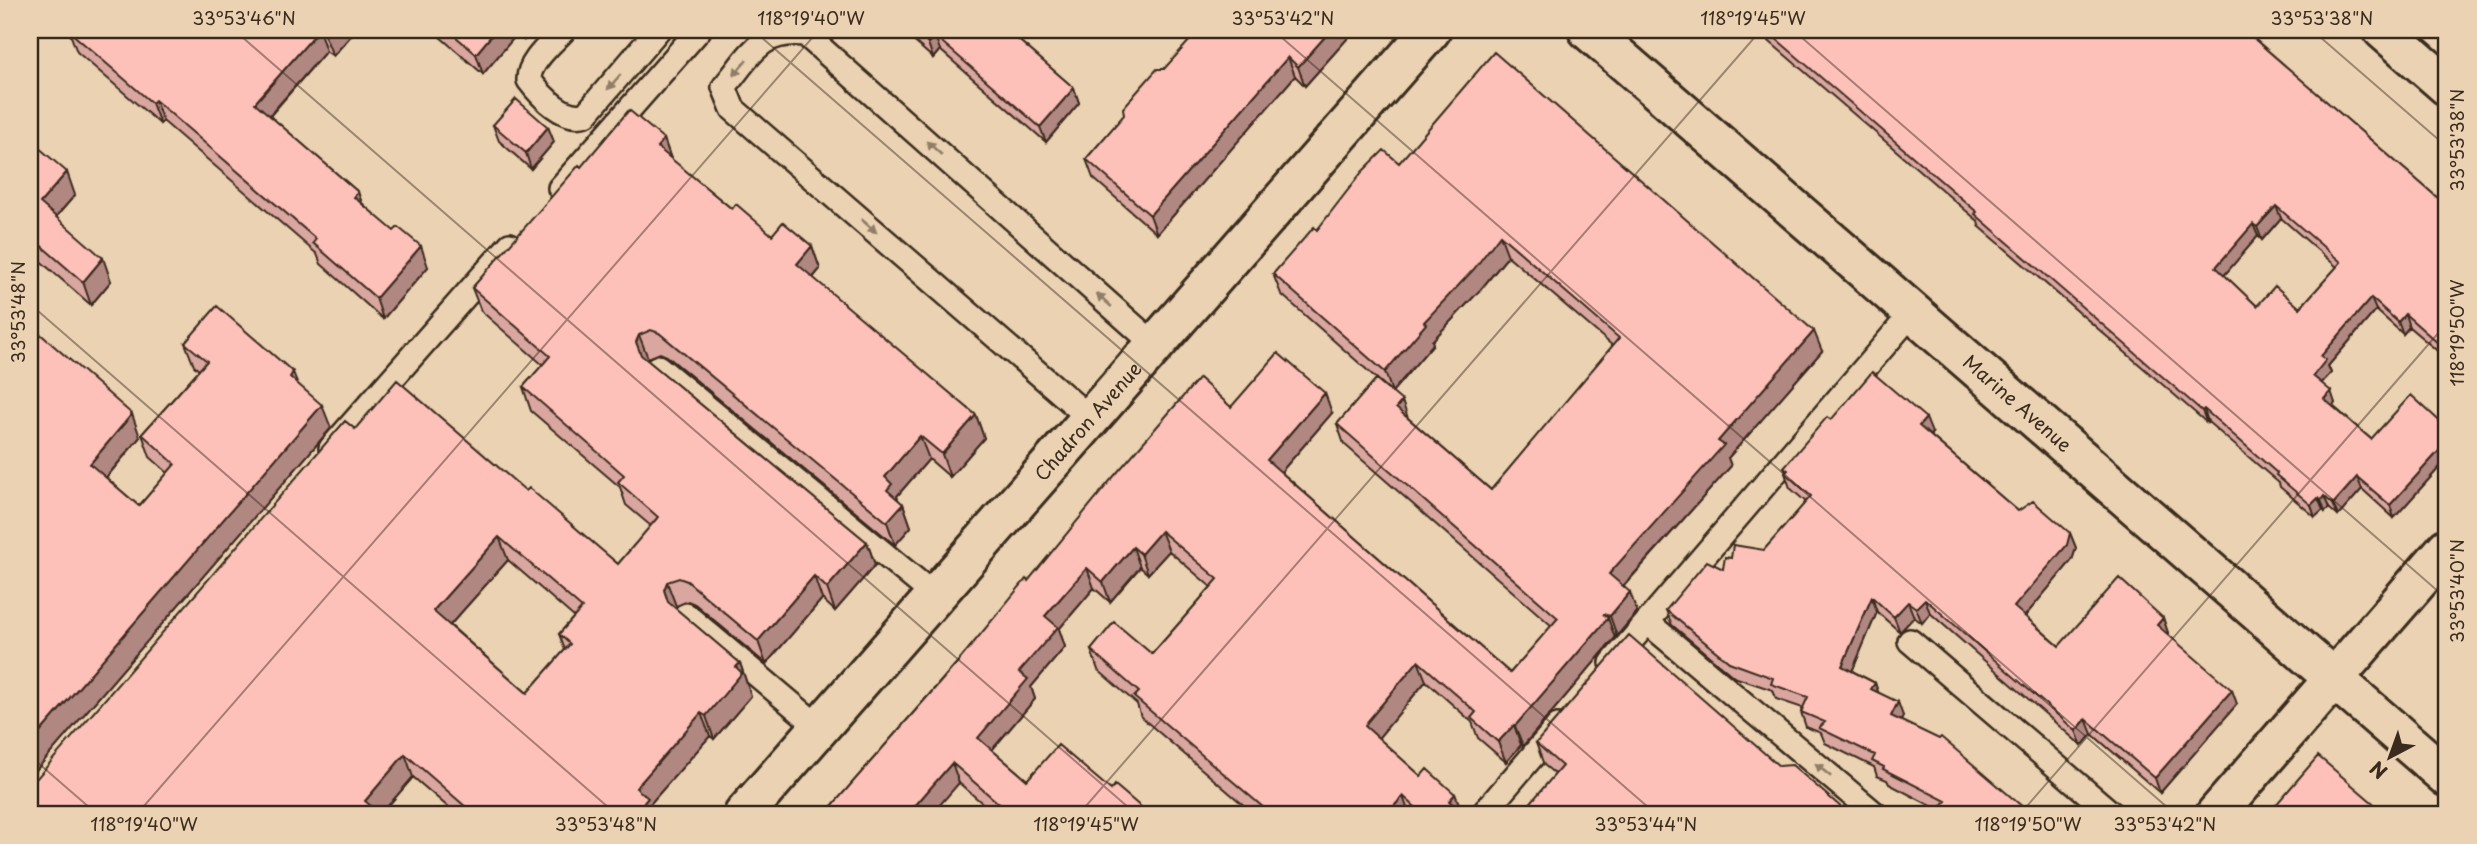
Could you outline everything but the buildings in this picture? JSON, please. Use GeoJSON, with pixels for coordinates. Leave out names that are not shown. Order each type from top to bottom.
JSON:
{"type":"FeatureCollection","features":[{"type":"Feature","properties":{"kind":"street","name":"Chadron Avenue"},"geometry":{"type":"LineString","coordinates":[[744,814],[1431,30]]}},
{"type":"Feature","properties":{"kind":"street","name":"Marine Avenue"},"geometry":{"type":"LineString","coordinates":[[1588,30],[2447,777]]}},
{"type":"Feature","properties":{"kind":"street"},"geometry":{"type":"LineString","coordinates":[[2383,30],[2447,86]]}},
{"type":"Feature","properties":{"kind":"street"},"geometry":{"type":"LineString","coordinates":[[2216,814],[2447,548]]}},
{"type":"Feature","properties":{"kind":"lane"},"geometry":{"type":"LineString","coordinates":[[564,30],[535,63],[529,73],[529,80],[566,114],[577,117],[586,114],[658,30]]}},
{"type":"Feature","properties":{"kind":"lane"},"geometry":{"type":"LineString","coordinates":[[544,206],[699,30]]}},
{"type":"Feature","properties":{"kind":"lane"},"geometry":{"type":"LineString","coordinates":[[1091,419],[733,109],[724,87],[763,41],[787,32],[805,34],[1155,345]]}},
{"type":"Feature","properties":{"kind":"lane"},"geometry":{"type":"LineString","coordinates":[[320,462],[526,227]]}},
{"type":"Feature","properties":{"kind":"lane"},"geometry":{"type":"LineString","coordinates":[[1602,674],[1913,312]]}},
{"type":"Feature","properties":{"kind":"lane"},"geometry":{"type":"LineString","coordinates":[[659,366],[935,596]]}},
{"type":"Feature","properties":{"kind":"lane"},"geometry":{"type":"LineString","coordinates":[[686,615],[820,728]]}},
{"type":"Feature","properties":{"kind":"lane"},"geometry":{"type":"LineString","coordinates":[[1647,622],[1875,814]]}},
{"type":"Feature","properties":{"kind":"lane"},"geometry":{"type":"LineString","coordinates":[[1910,640],[2112,814]]}},
{"type":"Feature","properties":{"kind":"lane"},"geometry":{"type":"LineString","coordinates":[[1483,814],[1576,706]]}}]}
